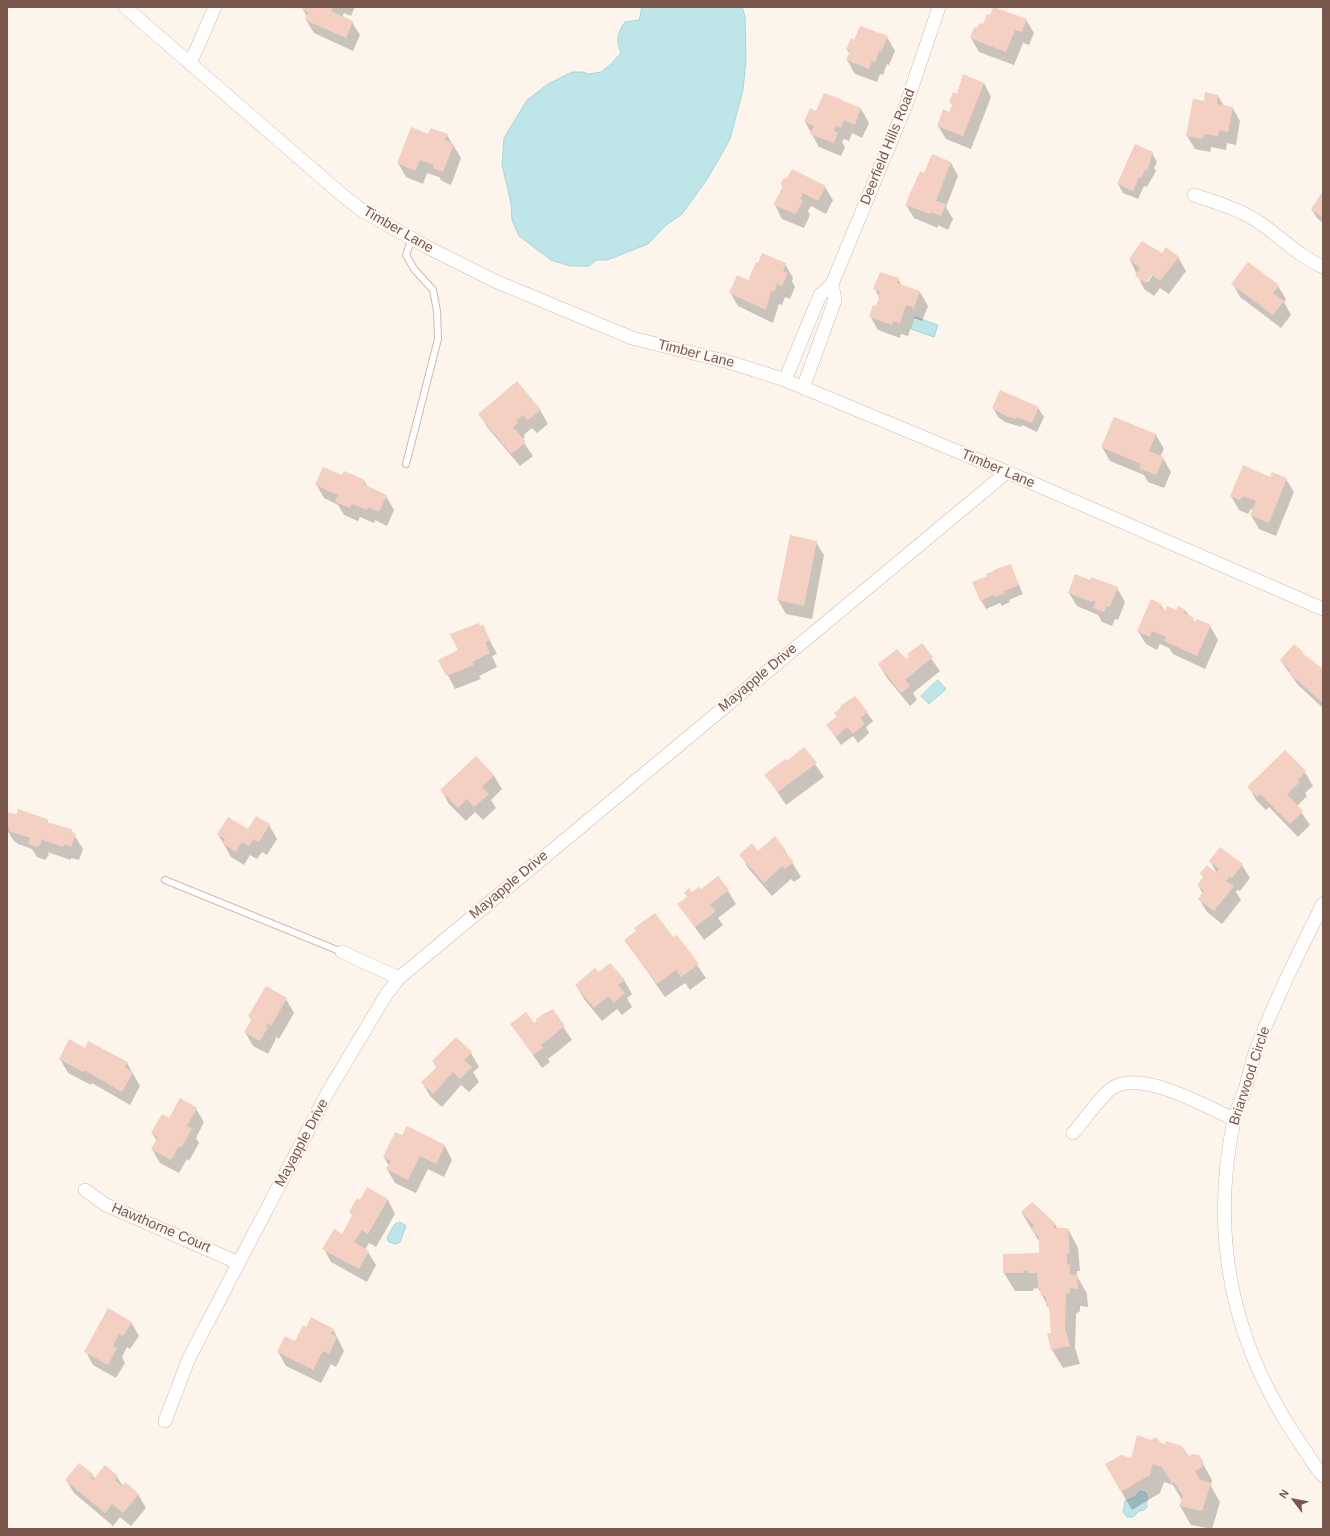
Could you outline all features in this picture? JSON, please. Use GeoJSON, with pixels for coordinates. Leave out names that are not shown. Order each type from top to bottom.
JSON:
{"type":"FeatureCollection","features":[{"type":"Feature","properties":{"kind":"street","name":"Timber Lane"},"geometry":{"type":"LineString","coordinates":[[125,7],[341,194],[363,211],[495,282],[632,338],[729,362],[785,380],[1006,472],[1323,609]]}},
{"type":"Feature","properties":{"kind":"street"},"geometry":{"type":"LineString","coordinates":[[190,64],[216,7]]}},
{"type":"Feature","properties":{"kind":"street","name":"Deerfield Hills Road"},"geometry":{"type":"LineString","coordinates":[[785,380],[820,295],[832,284],[906,105],[939,7]]}},
{"type":"Feature","properties":{"kind":"street"},"geometry":{"type":"LineString","coordinates":[[1194,195],[1223,205],[1256,220],[1309,261],[1323,268]]}},
{"type":"Feature","properties":{"kind":"street","name":"Deerfield Hills Road"},"geometry":{"type":"LineString","coordinates":[[803,388],[835,300],[832,284]]}},
{"type":"Feature","properties":{"kind":"street","name":"Mayapple Drive"},"geometry":{"type":"LineString","coordinates":[[165,1421],[189,1358],[329,1090],[386,994],[399,978],[1006,472]]}},
{"type":"Feature","properties":{"kind":"street","name":"Briarwood Circle"},"geometry":{"type":"LineString","coordinates":[[1323,904],[1291,967],[1256,1051],[1244,1092],[1234,1119],[1224,1187],[1224,1232],[1231,1286],[1240,1321],[1258,1368],[1275,1405],[1287,1425],[1323,1476]]}},
{"type":"Feature","properties":{"kind":"street"},"geometry":{"type":"LineString","coordinates":[[342,952],[399,978]]}},
{"type":"Feature","properties":{"kind":"street"},"geometry":{"type":"LineString","coordinates":[[1073,1133],[1111,1089],[1129,1082],[1153,1084],[1234,1119]]}},
{"type":"Feature","properties":{"kind":"street","name":"Hawthorne Court"},"geometry":{"type":"LineString","coordinates":[[85,1190],[106,1205],[239,1262]]}},
{"type":"Feature","properties":{"kind":"lane"},"geometry":{"type":"LineString","coordinates":[[406,464],[438,339],[437,312],[433,290],[414,269],[406,255],[412,238]]}},
{"type":"Feature","properties":{"kind":"lane"},"geometry":{"type":"LineString","coordinates":[[165,880],[342,952]]}},
{"type":"Feature","properties":{"kind":"water"},"geometry":{"type":"Polygon","coordinates":[[[642,7],[742,7],[745,16],[746,60],[743,90],[730,139],[708,178],[682,214],[665,226],[648,244],[607,260],[596,260],[589,266],[570,266],[551,260],[519,236],[512,220],[511,203],[502,165],[504,138],[527,100],[548,84],[572,72],[589,74],[601,72],[611,64],[621,53],[618,44],[620,30],[625,22],[639,20],[642,7]]]}},
{"type":"Feature","properties":{"kind":"water"},"geometry":{"type":"Polygon","coordinates":[[[915,317],[938,325],[934,337],[911,329],[915,317]]]}},
{"type":"Feature","properties":{"kind":"water"},"geometry":{"type":"Polygon","coordinates":[[[938,680],[946,689],[929,704],[921,696],[938,680]]]}},
{"type":"Feature","properties":{"kind":"water"},"geometry":{"type":"Polygon","coordinates":[[[400,1222],[406,1226],[400,1242],[396,1244],[389,1242],[387,1238],[394,1225],[400,1222]]]}},
{"type":"Feature","properties":{"kind":"water"},"geometry":{"type":"Polygon","coordinates":[[[1140,1491],[1146,1493],[1147,1507],[1144,1510],[1139,1511],[1133,1517],[1127,1517],[1123,1512],[1125,1501],[1135,1497],[1140,1491]]]}},
{"type":"Feature","properties":{"kind":"building"},"geometry":{"type":"Polygon","coordinates":[[[303,7],[333,7],[331,11],[353,21],[346,38],[305,20],[308,12],[302,10],[303,7]]]}},
{"type":"Feature","properties":{"kind":"building"},"geometry":{"type":"Polygon","coordinates":[[[993,7],[1027,19],[1022,32],[1015,30],[1006,52],[970,38],[974,27],[977,28],[979,23],[983,24],[987,14],[990,15],[993,7]]]}},
{"type":"Feature","properties":{"kind":"building"},"geometry":{"type":"Polygon","coordinates":[[[860,26],[888,36],[881,52],[879,51],[875,62],[872,61],[869,69],[846,60],[850,51],[846,50],[851,38],[854,40],[860,26]]]}},
{"type":"Feature","properties":{"kind":"building"},"geometry":{"type":"Polygon","coordinates":[[[963,74],[984,83],[963,136],[937,126],[943,109],[949,112],[953,103],[949,102],[953,92],[957,94],[963,74]]]}},
{"type":"Feature","properties":{"kind":"building"},"geometry":{"type":"Polygon","coordinates":[[[1205,92],[1218,95],[1217,104],[1233,107],[1228,132],[1219,130],[1218,136],[1204,134],[1203,139],[1186,136],[1193,99],[1204,101],[1205,92]]]}},
{"type":"Feature","properties":{"kind":"building"},"geometry":{"type":"Polygon","coordinates":[[[824,93],[861,108],[855,125],[844,120],[841,128],[836,126],[834,131],[838,132],[834,143],[810,134],[814,126],[804,122],[810,108],[816,111],[824,93]]]}},
{"type":"Feature","properties":{"kind":"building"},"geometry":{"type":"Polygon","coordinates":[[[411,127],[428,134],[431,128],[448,134],[445,140],[454,144],[443,172],[433,168],[434,165],[420,160],[415,171],[397,163],[411,127]]]}},
{"type":"Feature","properties":{"kind":"building"},"geometry":{"type":"Polygon","coordinates":[[[1135,144],[1153,152],[1147,171],[1145,170],[1141,178],[1139,177],[1133,191],[1117,184],[1135,144]]]}},
{"type":"Feature","properties":{"kind":"building"},"geometry":{"type":"Polygon","coordinates":[[[932,154],[951,162],[936,201],[946,204],[941,216],[931,212],[930,214],[905,205],[920,171],[924,173],[932,154]]]}},
{"type":"Feature","properties":{"kind":"building"},"geometry":{"type":"Polygon","coordinates":[[[792,169],[826,186],[818,201],[803,193],[800,199],[803,200],[796,214],[773,205],[782,188],[781,183],[783,179],[787,178],[792,169]]]}},
{"type":"Feature","properties":{"kind":"building"},"geometry":{"type":"Polygon","coordinates":[[[1323,191],[1323,218],[1311,209],[1323,191]]]}},
{"type":"Feature","properties":{"kind":"building"},"geometry":{"type":"Polygon","coordinates":[[[1142,241],[1162,253],[1166,247],[1179,257],[1160,281],[1152,275],[1146,283],[1135,276],[1140,268],[1129,259],[1142,241]]]}},
{"type":"Feature","properties":{"kind":"building"},"geometry":{"type":"Polygon","coordinates":[[[762,253],[786,263],[783,271],[788,273],[782,286],[777,284],[774,292],[771,291],[766,310],[729,293],[737,275],[750,281],[749,278],[762,253]]]}},
{"type":"Feature","properties":{"kind":"building"},"geometry":{"type":"Polygon","coordinates":[[[1248,262],[1279,285],[1273,293],[1284,301],[1273,315],[1231,284],[1248,262]]]}},
{"type":"Feature","properties":{"kind":"building"},"geometry":{"type":"Polygon","coordinates":[[[880,272],[899,278],[897,283],[920,291],[914,308],[906,305],[900,323],[893,321],[892,325],[869,317],[873,305],[876,306],[879,298],[880,292],[873,289],[880,272]]]}},
{"type":"Feature","properties":{"kind":"building"},"geometry":{"type":"Polygon","coordinates":[[[517,381],[541,410],[528,420],[523,415],[516,421],[518,423],[513,427],[526,442],[511,454],[478,414],[517,381]]]}},
{"type":"Feature","properties":{"kind":"building"},"geometry":{"type":"Polygon","coordinates":[[[1000,390],[1039,407],[1032,423],[1017,417],[1016,419],[1008,417],[992,408],[1000,390]]]}},
{"type":"Feature","properties":{"kind":"building"},"geometry":{"type":"Polygon","coordinates":[[[1114,417],[1156,434],[1149,451],[1164,457],[1156,475],[1139,468],[1141,464],[1101,447],[1114,417]]]}},
{"type":"Feature","properties":{"kind":"building"},"geometry":{"type":"Polygon","coordinates":[[[1243,465],[1270,477],[1272,472],[1287,478],[1269,523],[1250,515],[1256,501],[1243,496],[1240,500],[1230,496],[1243,465]]]}},
{"type":"Feature","properties":{"kind":"building"},"geometry":{"type":"Polygon","coordinates":[[[323,467],[342,475],[344,471],[365,480],[363,484],[387,495],[379,512],[368,507],[367,510],[352,504],[350,508],[335,502],[338,495],[315,485],[323,467]]]}},
{"type":"Feature","properties":{"kind":"building"},"geometry":{"type":"Polygon","coordinates":[[[790,535],[817,541],[804,606],[777,600],[790,535]]]}},
{"type":"Feature","properties":{"kind":"building"},"geometry":{"type":"Polygon","coordinates":[[[1011,564],[1019,585],[1004,591],[1005,593],[996,597],[994,595],[980,601],[972,582],[987,576],[986,574],[994,571],[993,570],[1011,564]]]}},
{"type":"Feature","properties":{"kind":"building"},"geometry":{"type":"Polygon","coordinates":[[[1075,574],[1090,580],[1091,577],[1118,587],[1110,607],[1107,606],[1104,612],[1093,608],[1096,601],[1093,600],[1092,602],[1068,593],[1075,574]]]}},
{"type":"Feature","properties":{"kind":"building"},"geometry":{"type":"Polygon","coordinates":[[[1151,599],[1162,604],[1160,608],[1165,610],[1167,606],[1176,610],[1178,606],[1186,610],[1184,613],[1194,618],[1192,621],[1195,622],[1197,619],[1211,625],[1197,656],[1164,641],[1166,637],[1152,631],[1150,637],[1137,631],[1151,599]]]}},
{"type":"Feature","properties":{"kind":"building"},"geometry":{"type":"Polygon","coordinates":[[[479,623],[480,626],[483,624],[490,640],[485,642],[490,653],[472,662],[474,665],[446,676],[438,660],[458,650],[450,634],[479,623]]]}},
{"type":"Feature","properties":{"kind":"building"},"geometry":{"type":"Polygon","coordinates":[[[922,643],[933,657],[905,680],[910,686],[901,693],[878,664],[897,649],[906,659],[909,657],[907,654],[922,643]]]}},
{"type":"Feature","properties":{"kind":"building"},"geometry":{"type":"Polygon","coordinates":[[[1294,644],[1303,652],[1302,653],[1323,669],[1323,703],[1290,674],[1290,670],[1280,660],[1294,644]]]}},
{"type":"Feature","properties":{"kind":"building"},"geometry":{"type":"Polygon","coordinates":[[[855,696],[868,712],[860,718],[865,724],[853,734],[847,727],[836,737],[826,725],[837,716],[834,713],[841,707],[840,706],[855,696]]]}},
{"type":"Feature","properties":{"kind":"building"},"geometry":{"type":"Polygon","coordinates":[[[804,747],[817,763],[778,792],[764,775],[785,759],[787,761],[804,747]]]}},
{"type":"Feature","properties":{"kind":"building"},"geometry":{"type":"Polygon","coordinates":[[[1285,750],[1306,771],[1298,780],[1300,782],[1287,794],[1303,811],[1290,824],[1260,794],[1257,797],[1247,787],[1285,750]]]}},
{"type":"Feature","properties":{"kind":"building"},"geometry":{"type":"Polygon","coordinates":[[[476,756],[494,775],[482,787],[489,794],[474,807],[467,799],[458,808],[440,790],[476,756]]]}},
{"type":"Feature","properties":{"kind":"building"},"geometry":{"type":"Polygon","coordinates":[[[18,809],[47,819],[46,822],[72,829],[71,832],[76,834],[71,847],[64,844],[63,847],[40,839],[42,841],[38,847],[28,844],[30,838],[9,831],[10,828],[7,827],[8,812],[16,815],[18,809]]]}},
{"type":"Feature","properties":{"kind":"building"},"geometry":{"type":"Polygon","coordinates":[[[256,816],[270,824],[259,842],[254,839],[249,846],[242,842],[236,852],[222,843],[225,839],[217,834],[228,817],[248,829],[256,816]]]}},
{"type":"Feature","properties":{"kind":"building"},"geometry":{"type":"Polygon","coordinates":[[[775,836],[785,849],[783,850],[794,862],[785,869],[782,866],[764,883],[739,855],[752,843],[758,851],[775,836]]]}},
{"type":"Feature","properties":{"kind":"building"},"geometry":{"type":"Polygon","coordinates":[[[1220,847],[1243,864],[1232,878],[1229,877],[1226,881],[1234,886],[1214,911],[1198,899],[1204,891],[1197,885],[1204,876],[1200,873],[1207,865],[1216,873],[1219,869],[1209,861],[1220,847]]]}},
{"type":"Feature","properties":{"kind":"building"},"geometry":{"type":"Polygon","coordinates":[[[718,876],[729,890],[710,905],[716,911],[695,927],[677,904],[687,897],[684,893],[689,888],[692,892],[699,887],[701,889],[718,876]]]}},
{"type":"Feature","properties":{"kind":"building"},"geometry":{"type":"Polygon","coordinates":[[[655,913],[673,937],[677,935],[699,964],[681,977],[676,970],[657,984],[624,940],[636,931],[634,928],[655,913]]]}},
{"type":"Feature","properties":{"kind":"building"},"geometry":{"type":"Polygon","coordinates":[[[610,963],[625,980],[618,985],[625,993],[614,1003],[608,996],[594,1008],[575,985],[595,968],[599,972],[610,963]]]}},
{"type":"Feature","properties":{"kind":"building"},"geometry":{"type":"Polygon","coordinates":[[[266,986],[287,998],[271,1026],[268,1023],[266,1026],[268,1027],[260,1041],[244,1032],[252,1019],[248,1016],[266,986]]]}},
{"type":"Feature","properties":{"kind":"building"},"geometry":{"type":"Polygon","coordinates":[[[553,1009],[565,1026],[541,1045],[543,1048],[533,1055],[510,1024],[526,1012],[534,1023],[537,1021],[536,1019],[553,1009]]]}},
{"type":"Feature","properties":{"kind":"building"},"geometry":{"type":"Polygon","coordinates":[[[456,1037],[472,1052],[464,1060],[472,1067],[460,1079],[453,1072],[433,1094],[421,1082],[437,1067],[432,1061],[456,1037]]]}},
{"type":"Feature","properties":{"kind":"building"},"geometry":{"type":"Polygon","coordinates":[[[69,1039],[85,1048],[88,1041],[128,1062],[125,1067],[133,1072],[122,1092],[84,1070],[83,1072],[59,1059],[69,1039]]]}},
{"type":"Feature","properties":{"kind":"building"},"geometry":{"type":"Polygon","coordinates":[[[180,1098],[197,1108],[187,1126],[192,1129],[181,1148],[179,1146],[171,1160],[151,1149],[158,1137],[151,1133],[162,1114],[169,1118],[180,1098]]]}},
{"type":"Feature","properties":{"kind":"building"},"geometry":{"type":"Polygon","coordinates":[[[407,1126],[445,1145],[436,1164],[420,1156],[408,1180],[386,1169],[391,1161],[383,1157],[395,1132],[402,1135],[407,1126]]]}},
{"type":"Feature","properties":{"kind":"building"},"geometry":{"type":"Polygon","coordinates":[[[367,1187],[388,1199],[368,1234],[362,1230],[354,1242],[369,1251],[359,1269],[322,1249],[334,1229],[342,1234],[353,1214],[349,1212],[357,1198],[360,1200],[367,1187]]]}},
{"type":"Feature","properties":{"kind":"building"},"geometry":{"type":"Polygon","coordinates":[[[1032,1202],[1055,1223],[1053,1228],[1068,1228],[1070,1253],[1067,1253],[1067,1265],[1070,1264],[1070,1275],[1077,1274],[1078,1289],[1070,1288],[1070,1292],[1066,1295],[1065,1329],[1070,1346],[1051,1350],[1047,1333],[1051,1333],[1049,1307],[1046,1307],[1046,1296],[1041,1296],[1040,1289],[1038,1289],[1037,1273],[1027,1273],[1027,1270],[1023,1271],[1024,1273],[1003,1273],[1003,1254],[1039,1253],[1039,1237],[1031,1229],[1034,1225],[1021,1212],[1032,1202]]]}},
{"type":"Feature","properties":{"kind":"building"},"geometry":{"type":"Polygon","coordinates":[[[108,1308],[132,1322],[123,1336],[119,1334],[113,1346],[117,1348],[108,1365],[84,1352],[108,1308]]]}},
{"type":"Feature","properties":{"kind":"building"},"geometry":{"type":"Polygon","coordinates":[[[311,1317],[334,1329],[331,1334],[337,1337],[329,1354],[323,1351],[313,1370],[277,1352],[285,1336],[295,1341],[303,1325],[306,1327],[311,1317]]]}},
{"type":"Feature","properties":{"kind":"building"},"geometry":{"type":"Polygon","coordinates":[[[1137,1435],[1151,1440],[1156,1437],[1161,1443],[1165,1444],[1166,1441],[1182,1446],[1189,1456],[1193,1454],[1199,1455],[1203,1461],[1202,1467],[1195,1471],[1200,1480],[1211,1483],[1202,1511],[1179,1506],[1183,1496],[1174,1482],[1172,1484],[1162,1467],[1153,1464],[1150,1475],[1121,1492],[1105,1464],[1121,1455],[1131,1458],[1137,1435]]]}},
{"type":"Feature","properties":{"kind":"building"},"geometry":{"type":"Polygon","coordinates":[[[79,1463],[94,1475],[91,1479],[93,1480],[105,1465],[118,1476],[115,1480],[122,1486],[125,1482],[139,1494],[123,1513],[112,1504],[105,1513],[65,1480],[79,1463]]]}}]}
